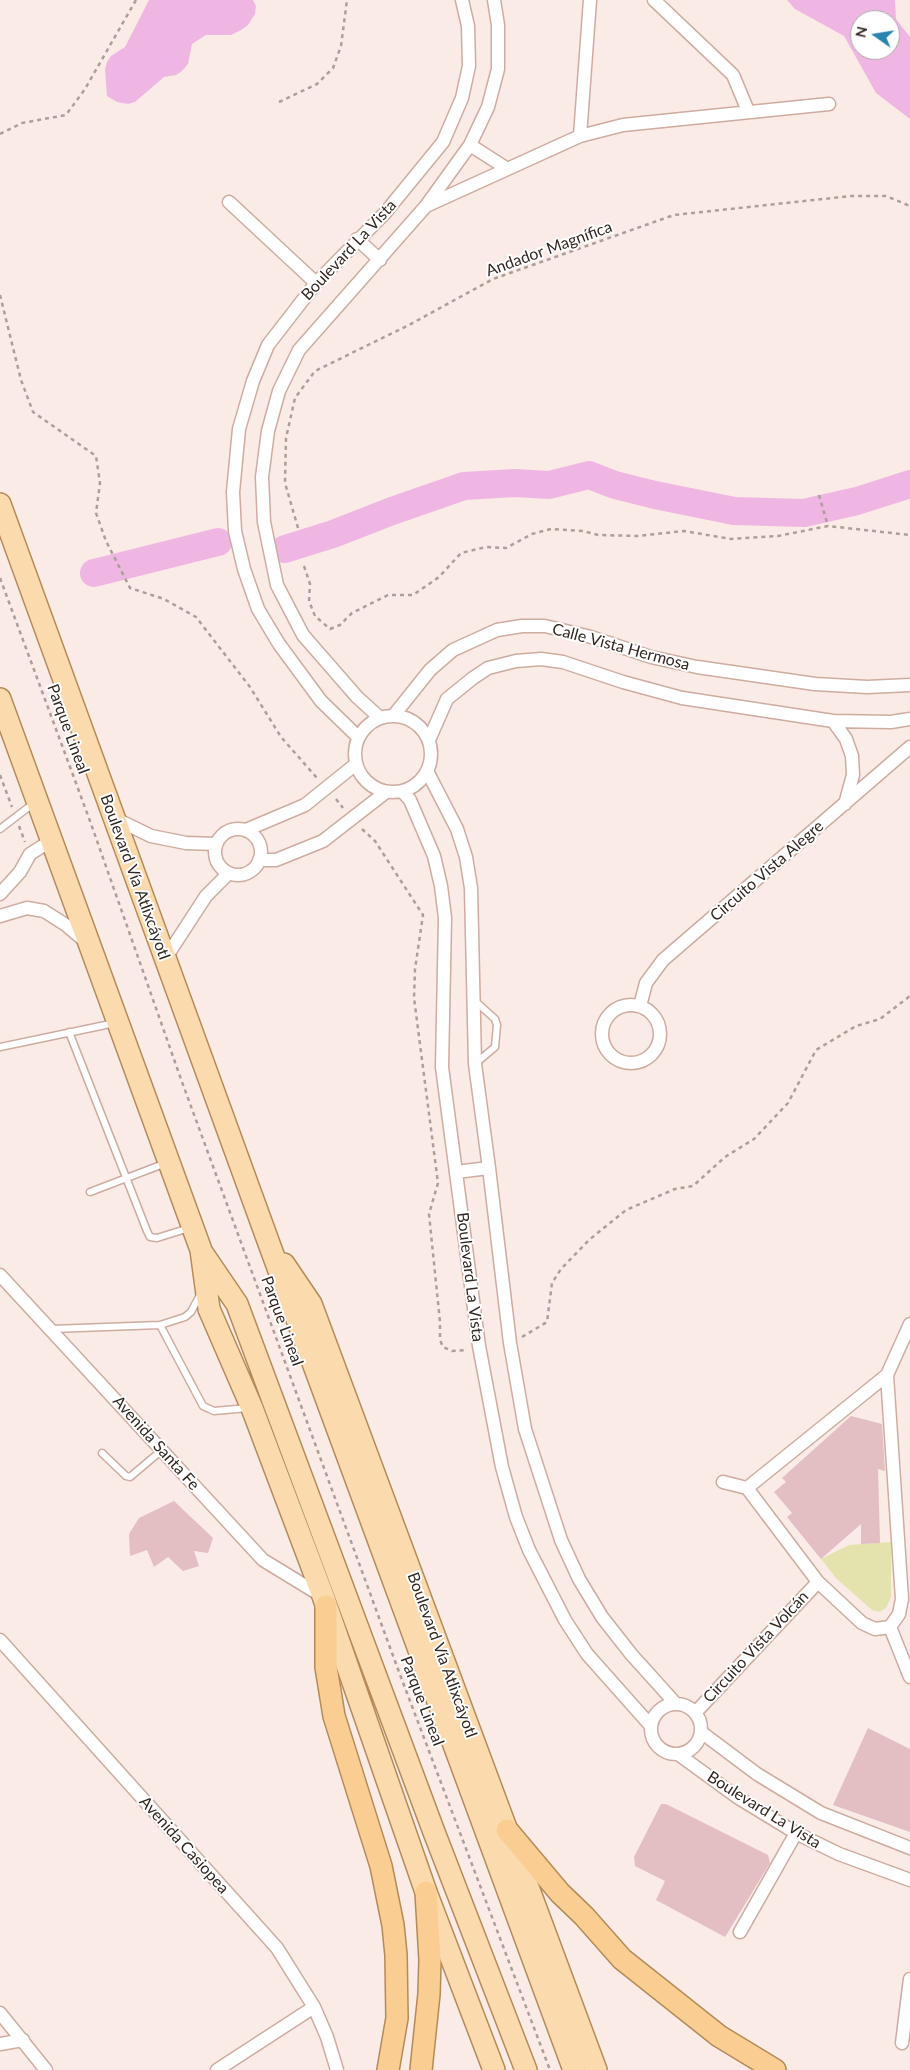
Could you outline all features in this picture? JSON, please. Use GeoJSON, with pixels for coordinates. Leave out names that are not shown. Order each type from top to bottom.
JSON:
{"type":"FeatureCollection","features":[{"type":"Feature","properties":{"kind":"highway"},"geometry":{"type":"LineString","coordinates":[[324,1601],[326,1667],[334,1716],[381,1866],[393,1925],[397,1978],[397,2018],[388,2070]]}},
{"type":"Feature","properties":{"kind":"highway"},"geometry":{"type":"LineString","coordinates":[[507,1830],[560,1893],[584,1916],[622,1959],[707,2027],[775,2070]]}},
{"type":"Feature","properties":{"kind":"highway"},"geometry":{"type":"LineString","coordinates":[[421,2070],[429,1994],[430,1960],[426,1892]]}},
{"type":"Feature","properties":{"kind":"main road","name":"Boulevard Vía Atlixcáyotl"},"geometry":{"type":"LineString","coordinates":[[0,504],[271,1249],[574,2070]]}},
{"type":"Feature","properties":{"kind":"main road"},"geometry":{"type":"LineString","coordinates":[[2,711],[52,840],[192,1227],[201,1250],[236,1304],[434,1832],[526,2070]]}},
{"type":"Feature","properties":{"kind":"main road","name":"Boulevard Vía Atlixcáyotl"},"geometry":{"type":"LineString","coordinates":[[271,1249],[292,1273],[311,1304],[596,2070]]}},
{"type":"Feature","properties":{"kind":"main road"},"geometry":{"type":"LineString","coordinates":[[201,1250],[209,1309],[252,1408],[324,1601],[426,1892],[494,2070]]}},
{"type":"Feature","properties":{"kind":"street","name":"Boulevard La Vista"},"geometry":{"type":"LineString","coordinates":[[358,737],[321,701],[279,644],[258,609],[244,569],[235,531],[233,492],[239,429],[253,381],[268,345],[316,283],[357,239],[385,213],[443,142],[462,98],[469,66],[468,26],[462,0]]}},
{"type":"Feature","properties":{"kind":"street","name":"Boulevard La Vista"},"geometry":{"type":"LineString","coordinates":[[379,717],[357,697],[303,635],[277,585],[264,522],[262,477],[268,431],[279,391],[299,350],[426,206],[470,145],[488,107],[498,69],[498,25],[494,0]]}},
{"type":"Feature","properties":{"kind":"street"},"geometry":{"type":"LineString","coordinates":[[580,136],[590,0]]}},
{"type":"Feature","properties":{"kind":"street"},"geometry":{"type":"LineString","coordinates":[[654,0],[733,75],[748,111]]}},
{"type":"Feature","properties":{"kind":"street"},"geometry":{"type":"LineString","coordinates":[[426,206],[580,136],[623,125],[829,104]]}},
{"type":"Feature","properties":{"kind":"street"},"geometry":{"type":"LineString","coordinates":[[470,145],[506,168]]}},
{"type":"Feature","properties":{"kind":"street"},"geometry":{"type":"LineString","coordinates":[[230,202],[316,283]]}},
{"type":"Feature","properties":{"kind":"street"},"geometry":{"type":"LineString","coordinates":[[357,239],[380,260]]}},
{"type":"Feature","properties":{"kind":"street","name":"Calle Vista Hermosa"},"geometry":{"type":"LineString","coordinates":[[394,715],[430,670],[453,650],[497,630],[522,626],[545,626],[591,637],[651,657],[706,668],[815,684],[867,687],[910,685]]}},
{"type":"Feature","properties":{"kind":"street","name":"Calle Vista Hermosa"},"geometry":{"type":"LineString","coordinates":[[429,740],[447,699],[472,678],[488,668],[516,661],[541,659],[563,662],[623,682],[682,698],[833,722],[891,722],[910,720]]}},
{"type":"Feature","properties":{"kind":"street"},"geometry":{"type":"LineString","coordinates":[[394,715],[409,718],[421,727],[429,740],[431,756],[427,771],[417,784],[402,791],[386,792],[373,787],[362,777],[356,764],[355,750],[358,737],[367,725],[379,717],[394,715]]}},
{"type":"Feature","properties":{"kind":"street"},"geometry":{"type":"LineString","coordinates":[[833,722],[846,739],[852,756],[853,775],[845,804]]}},
{"type":"Feature","properties":{"kind":"street","name":"Circuito Vista Alegre"},"geometry":{"type":"LineString","coordinates":[[640,1006],[646,984],[663,960],[910,747]]}},
{"type":"Feature","properties":{"kind":"street"},"geometry":{"type":"LineString","coordinates":[[246,830],[305,805],[356,764]]}},
{"type":"Feature","properties":{"kind":"street","name":"Boulevard La Vista"},"geometry":{"type":"LineString","coordinates":[[427,771],[457,829],[466,857],[471,888],[475,1064],[490,1168],[517,1390],[525,1429],[561,1540],[579,1579],[602,1617],[631,1654],[676,1704]]}},
{"type":"Feature","properties":{"kind":"street","name":"Boulevard La Vista"},"geometry":{"type":"LineString","coordinates":[[402,791],[410,800],[434,856],[442,886],[444,918],[442,1066],[479,1346],[502,1468],[516,1517],[529,1550],[564,1620],[587,1654],[651,1726]]}},
{"type":"Feature","properties":{"kind":"street"},"geometry":{"type":"LineString","coordinates":[[259,860],[276,860],[324,841],[386,792]]}},
{"type":"Feature","properties":{"kind":"street"},"geometry":{"type":"LineString","coordinates":[[114,818],[150,836],[173,841],[216,844]]}},
{"type":"Feature","properties":{"kind":"street"},"geometry":{"type":"LineString","coordinates":[[246,830],[258,842],[259,860],[254,868],[247,872],[238,875],[229,873],[217,861],[216,844],[228,831],[246,830]]}},
{"type":"Feature","properties":{"kind":"street"},"geometry":{"type":"LineString","coordinates":[[0,894],[20,872],[30,854],[52,840]]}},
{"type":"Feature","properties":{"kind":"street"},"geometry":{"type":"LineString","coordinates":[[165,958],[206,896],[229,873]]}},
{"type":"Feature","properties":{"kind":"street"},"geometry":{"type":"LineString","coordinates":[[0,916],[28,908],[44,911],[66,925],[90,946]]}},
{"type":"Feature","properties":{"kind":"street"},"geometry":{"type":"LineString","coordinates":[[626,1005],[640,1006],[652,1013],[659,1025],[660,1039],[654,1053],[643,1061],[629,1064],[615,1060],[605,1050],[601,1036],[604,1022],[612,1011],[626,1005]]}},
{"type":"Feature","properties":{"kind":"street"},"geometry":{"type":"LineString","coordinates":[[456,1172],[490,1168]]}},
{"type":"Feature","properties":{"kind":"street","name":"Avenida Santa Fe"},"geometry":{"type":"LineString","coordinates":[[0,1275],[52,1329],[263,1560],[324,1601]]}},
{"type":"Feature","properties":{"kind":"street"},"geometry":{"type":"LineString","coordinates":[[722,1482],[747,1488],[887,1376],[910,1324]]}},
{"type":"Feature","properties":{"kind":"street"},"geometry":{"type":"LineString","coordinates":[[887,1376],[902,1599],[899,1614],[890,1627],[910,1677]]}},
{"type":"Feature","properties":{"kind":"street","name":"Circuito Vista Volcán"},"geometry":{"type":"LineString","coordinates":[[747,1488],[818,1582],[862,1623],[876,1628],[890,1627]]}},
{"type":"Feature","properties":{"kind":"street","name":"Circuito Vista Volcán"},"geometry":{"type":"LineString","coordinates":[[695,1713],[818,1582]]}},
{"type":"Feature","properties":{"kind":"street","name":"Avenida Casiopea"},"geometry":{"type":"LineString","coordinates":[[0,1640],[266,1936],[291,1968],[314,2007],[327,2037],[337,2070]]}},
{"type":"Feature","properties":{"kind":"street"},"geometry":{"type":"LineString","coordinates":[[676,1704],[688,1706],[695,1713],[700,1721],[701,1732],[697,1743],[689,1751],[678,1754],[667,1752],[658,1747],[653,1738],[651,1726],[655,1715],[664,1707],[676,1704]]}},
{"type":"Feature","properties":{"kind":"street","name":"Boulevard La Vista"},"geometry":{"type":"LineString","coordinates":[[701,1732],[757,1774],[821,1813],[910,1848]]}},
{"type":"Feature","properties":{"kind":"street","name":"Boulevard La Vista"},"geometry":{"type":"LineString","coordinates":[[678,1754],[737,1797],[796,1833],[838,1854],[910,1880]]}},
{"type":"Feature","properties":{"kind":"street"},"geometry":{"type":"LineString","coordinates":[[740,1932],[796,1833]]}},
{"type":"Feature","properties":{"kind":"street"},"geometry":{"type":"LineString","coordinates":[[902,2043],[910,1979]]}},
{"type":"Feature","properties":{"kind":"street"},"geometry":{"type":"LineString","coordinates":[[217,2070],[314,2007]]}},
{"type":"Feature","properties":{"kind":"street"},"geometry":{"type":"LineString","coordinates":[[0,2013],[46,2070]]}},
{"type":"Feature","properties":{"kind":"street"},"geometry":{"type":"LineString","coordinates":[[0,2044],[23,2040]]}},
{"type":"Feature","properties":{"kind":"lane"},"geometry":{"type":"LineString","coordinates":[[0,828],[37,801]]}},
{"type":"Feature","properties":{"kind":"lane"},"geometry":{"type":"LineString","coordinates":[[474,1000],[495,1019],[497,1025],[495,1047],[475,1064]]}},
{"type":"Feature","properties":{"kind":"lane"},"geometry":{"type":"LineString","coordinates":[[0,1047],[119,1023]]}},
{"type":"Feature","properties":{"kind":"lane"},"geometry":{"type":"LineString","coordinates":[[69,1032],[150,1236],[157,1238],[192,1227]]}},
{"type":"Feature","properties":{"kind":"lane"},"geometry":{"type":"LineString","coordinates":[[90,1192],[170,1162]]}},
{"type":"Feature","properties":{"kind":"lane"},"geometry":{"type":"LineString","coordinates":[[52,1329],[160,1325],[185,1317],[191,1312],[206,1286]]}},
{"type":"Feature","properties":{"kind":"lane"},"geometry":{"type":"LineString","coordinates":[[160,1325],[203,1406],[214,1412],[252,1408]]}},
{"type":"Feature","properties":{"kind":"lane"},"geometry":{"type":"LineString","coordinates":[[102,1453],[126,1476],[130,1477],[162,1450]]}},
{"type":"Feature","properties":{"kind":"path"},"geometry":{"type":"LineString","coordinates":[[0,134],[22,123],[66,115],[86,89],[136,0]]}},
{"type":"Feature","properties":{"kind":"path"},"geometry":{"type":"LineString","coordinates":[[279,102],[318,84],[333,68],[341,46],[346,0]]}},
{"type":"Feature","properties":{"kind":"path","name":"Andador Magnífica"},"geometry":{"type":"LineString","coordinates":[[298,528],[286,484],[286,438],[295,398],[315,371],[409,325],[493,278],[674,215],[851,196],[886,196],[910,206]]}},
{"type":"Feature","properties":{"kind":"path"},"geometry":{"type":"LineString","coordinates":[[0,295],[21,380],[33,412],[96,456],[100,484],[96,513],[106,541],[130,588],[164,599],[196,617],[250,687],[281,737],[375,842],[422,915],[415,968],[414,998],[438,1183],[429,1214],[440,1313],[440,1340],[443,1347],[452,1352],[467,1350]]}},
{"type":"Feature","properties":{"kind":"path"},"geometry":{"type":"LineString","coordinates":[[819,495],[828,526]]}},
{"type":"Feature","properties":{"kind":"path"},"geometry":{"type":"LineString","coordinates":[[304,566],[310,584],[309,601],[315,616],[330,629],[340,625],[352,612],[388,595],[413,595],[439,577],[461,553],[486,547],[506,548],[532,534],[551,529],[583,531],[598,535],[637,536],[684,531],[731,539],[778,536],[828,526],[910,535]]}},
{"type":"Feature","properties":{"kind":"path","name":"Parque Lineal"},"geometry":{"type":"LineString","coordinates":[[0,578],[361,1569],[550,2070]]}},
{"type":"Feature","properties":{"kind":"path"},"geometry":{"type":"LineString","coordinates":[[534,1330],[547,1322],[552,1283],[561,1269],[589,1240],[626,1210],[674,1189],[693,1186],[725,1157],[754,1139],[788,1103],[816,1050],[856,1026],[880,1019],[910,996]]}},
{"type":"Feature","properties":{"kind":"green space"},"geometry":{"type":"Polygon","coordinates":[[[891,1542],[891,1597],[886,1608],[879,1612],[872,1610],[837,1579],[821,1559],[849,1545],[891,1542]]]}},
{"type":"Feature","properties":{"kind":"shaded area"},"geometry":{"type":"Polygon","coordinates":[[[149,0],[253,0],[256,6],[255,14],[248,25],[241,30],[231,35],[206,35],[192,44],[188,64],[182,71],[176,75],[164,77],[135,102],[128,104],[117,102],[107,96],[105,69],[107,62],[111,56],[125,47],[149,0]]]}},
{"type":"Feature","properties":{"kind":"shaded area"},"geometry":{"type":"Polygon","coordinates":[[[787,0],[895,0],[896,10],[850,10],[850,47],[844,36],[795,9],[787,0]]]}},
{"type":"Feature","properties":{"kind":"shaded area"},"geometry":{"type":"Polygon","coordinates":[[[900,24],[910,37],[910,119],[876,93],[857,60],[900,60],[900,24]]]}},
{"type":"Feature","properties":{"kind":"building"},"geometry":{"type":"Polygon","coordinates":[[[851,1416],[882,1424],[885,1471],[878,1469],[880,1543],[861,1544],[861,1524],[821,1559],[787,1517],[792,1513],[774,1492],[786,1482],[782,1478],[851,1416]]]}},
{"type":"Feature","properties":{"kind":"building"},"geometry":{"type":"Polygon","coordinates":[[[174,1501],[213,1538],[208,1553],[194,1551],[199,1566],[183,1571],[168,1557],[154,1567],[147,1550],[130,1556],[129,1534],[139,1518],[174,1501]]]}},
{"type":"Feature","properties":{"kind":"building"},"geometry":{"type":"Polygon","coordinates":[[[868,1728],[910,1749],[910,1832],[833,1805],[868,1728]]]}},
{"type":"Feature","properties":{"kind":"building"},"geometry":{"type":"Polygon","coordinates":[[[661,1804],[666,1804],[768,1855],[770,1863],[725,1937],[656,1900],[665,1881],[635,1866],[634,1857],[661,1804]]]}},
{"type":"Feature","properties":{"kind":"waterway"},"geometry":{"type":"LineString","coordinates":[[285,549],[333,534],[464,486],[515,483],[549,485],[589,475],[615,485],[655,495],[734,511],[804,513],[857,501],[910,484]]}},
{"type":"Feature","properties":{"kind":"waterway"},"geometry":{"type":"LineString","coordinates":[[94,573],[218,542]]}}]}
